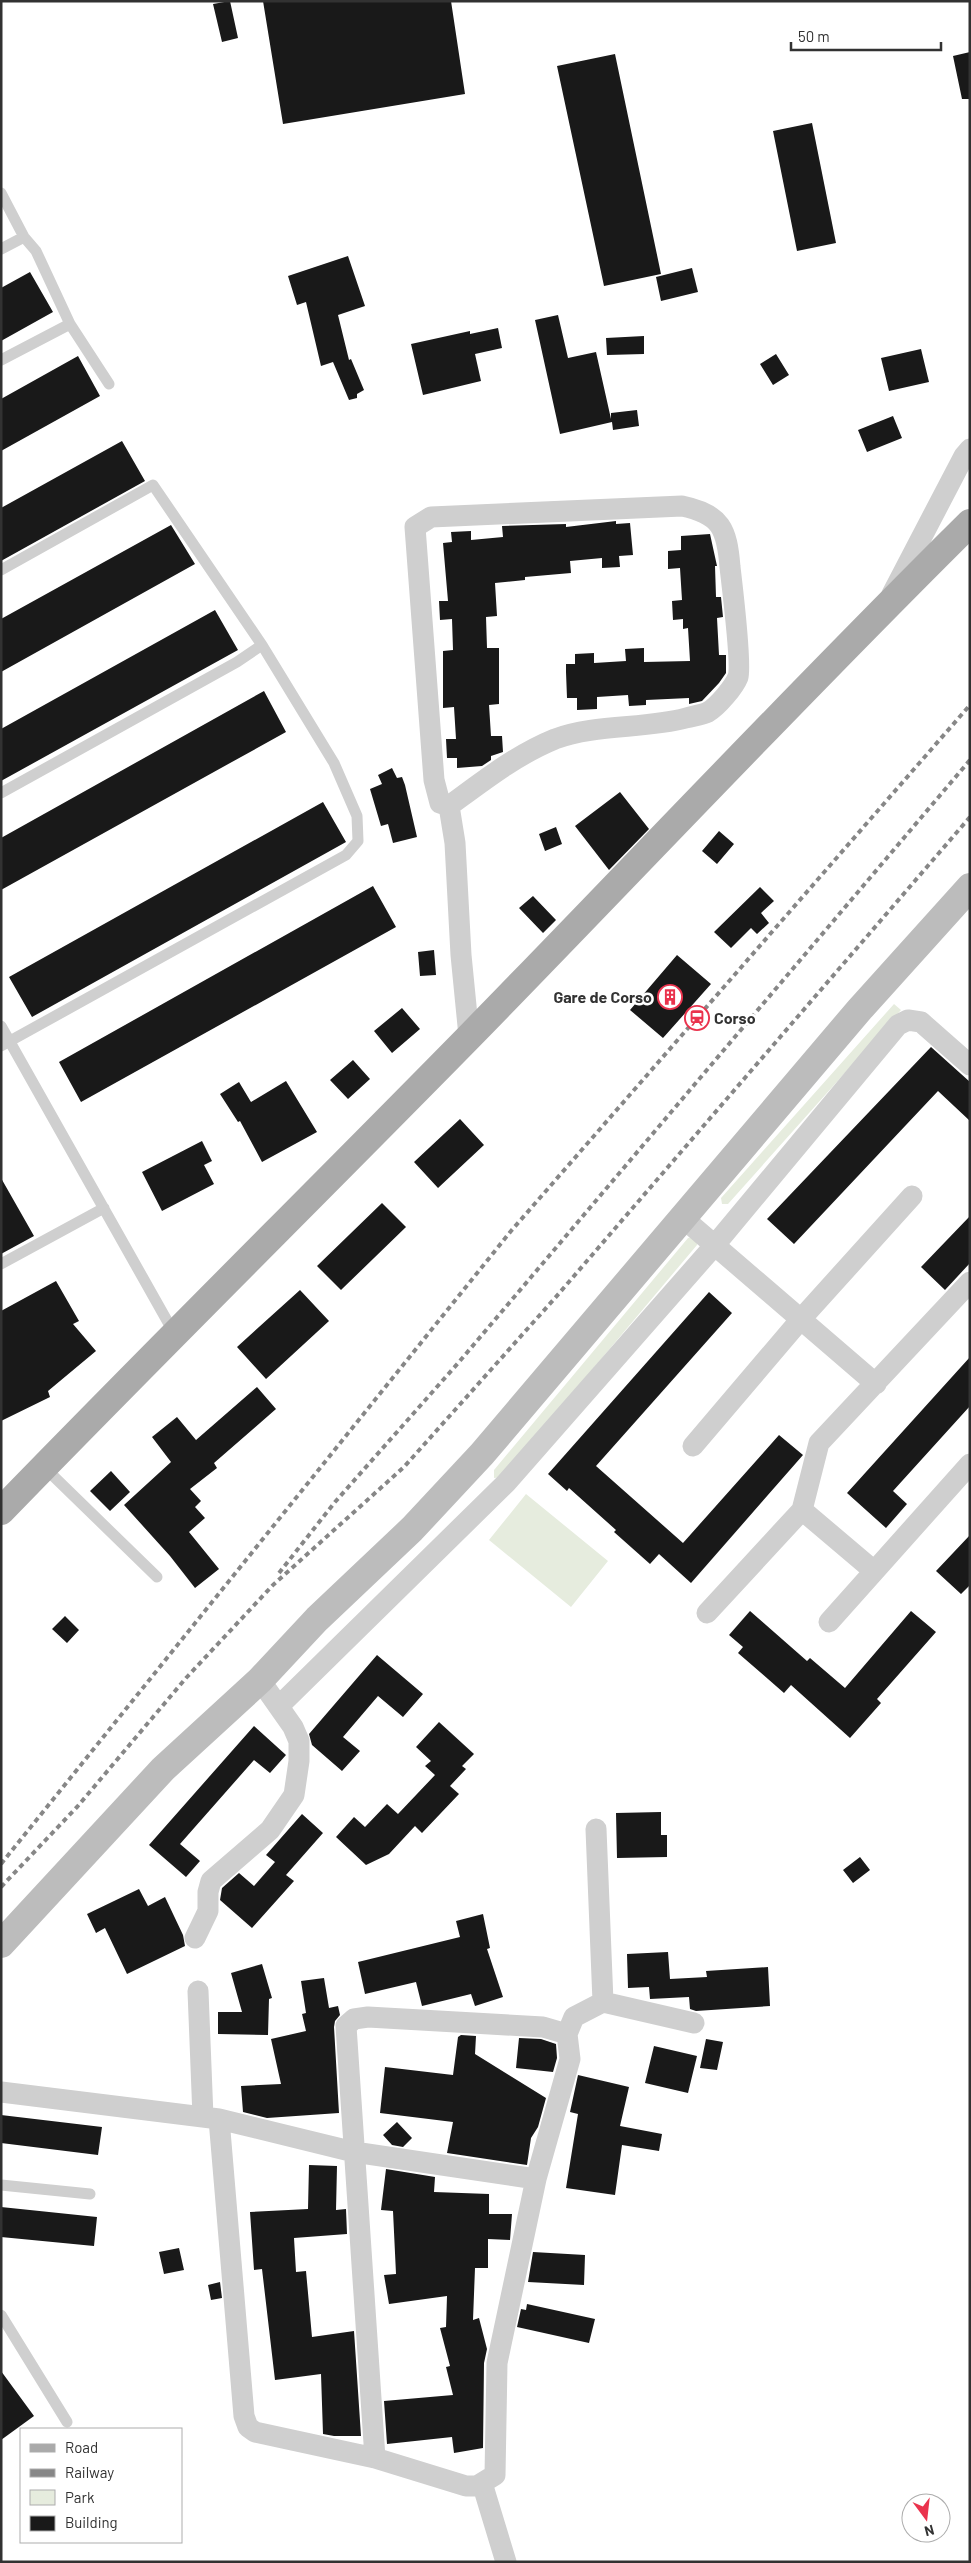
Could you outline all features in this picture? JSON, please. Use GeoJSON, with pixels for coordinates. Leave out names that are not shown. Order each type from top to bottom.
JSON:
{"type":"FeatureCollection","features":[{"type":"Feature","properties":{"kind":"main road"},"geometry":{"type":"LineString","coordinates":[[1,1511],[174,1333],[469,1036],[885,606],[970,523]]}},
{"type":"Feature","properties":{"kind":"street"},"geometry":{"type":"LineString","coordinates":[[885,606],[964,456],[970,449]]}},
{"type":"Feature","properties":{"kind":"street"},"geometry":{"type":"LineString","coordinates":[[682,506],[703,511],[717,520],[727,538],[730,560],[738,675],[709,712],[670,722],[584,733],[556,739],[503,766],[449,806],[440,803],[434,780],[415,528],[431,517],[682,506]]}},
{"type":"Feature","properties":{"kind":"street"},"geometry":{"type":"LineString","coordinates":[[449,806],[455,843],[461,955],[469,1036]]}},
{"type":"Feature","properties":{"kind":"street"},"geometry":{"type":"LineString","coordinates":[[1,1944],[163,1769],[260,1680],[317,1619],[412,1529],[482,1454],[860,1009],[970,887]]}},
{"type":"Feature","properties":{"kind":"street"},"geometry":{"type":"LineString","coordinates":[[279,1706],[506,1483],[714,1246],[898,1025],[908,1020],[921,1022],[970,1065]]}},
{"type":"Feature","properties":{"kind":"street"},"geometry":{"type":"LineString","coordinates":[[693,1446],[801,1319],[912,1196]]}},
{"type":"Feature","properties":{"kind":"street"},"geometry":{"type":"LineString","coordinates":[[683,1218],[876,1384]]}},
{"type":"Feature","properties":{"kind":"street"},"geometry":{"type":"LineString","coordinates":[[707,1612],[802,1510],[819,1443],[970,1282]]}},
{"type":"Feature","properties":{"kind":"street"},"geometry":{"type":"LineString","coordinates":[[828,1622],[970,1464]]}},
{"type":"Feature","properties":{"kind":"street"},"geometry":{"type":"LineString","coordinates":[[802,1510],[874,1571]]}},
{"type":"Feature","properties":{"kind":"street"},"geometry":{"type":"LineString","coordinates":[[196,1938],[208,1911],[208,1892],[211,1881],[270,1830],[294,1796],[299,1761],[299,1741],[294,1727],[260,1680]]}},
{"type":"Feature","properties":{"kind":"street"},"geometry":{"type":"LineString","coordinates":[[596,1830],[604,2002]]}},
{"type":"Feature","properties":{"kind":"street"},"geometry":{"type":"LineString","coordinates":[[198,1991],[244,2416],[248,2427],[255,2432],[375,2458],[466,2486],[477,2486],[495,2475],[497,2364],[536,2179],[570,2059],[567,2034],[574,2017],[604,2002],[694,2023]]}},
{"type":"Feature","properties":{"kind":"street"},"geometry":{"type":"LineString","coordinates":[[375,2458],[346,2026],[354,2019],[368,2017],[543,2027],[567,2034]]}},
{"type":"Feature","properties":{"kind":"street"},"geometry":{"type":"LineString","coordinates":[[1,2092],[211,2118],[354,2152],[536,2179]]}},
{"type":"Feature","properties":{"kind":"street"},"geometry":{"type":"LineString","coordinates":[[482,2483],[506,2562]]}},
{"type":"Feature","properties":{"kind":"lane"},"geometry":{"type":"LineString","coordinates":[[1,193],[24,237],[36,251],[70,324],[109,384]]}},
{"type":"Feature","properties":{"kind":"lane"},"geometry":{"type":"LineString","coordinates":[[1,250],[24,237]]}},
{"type":"Feature","properties":{"kind":"lane"},"geometry":{"type":"LineString","coordinates":[[1,360],[70,324]]}},
{"type":"Feature","properties":{"kind":"lane"},"geometry":{"type":"LineString","coordinates":[[1,570],[153,485],[262,645],[334,763],[357,816],[358,841],[346,855],[6,1044]]}},
{"type":"Feature","properties":{"kind":"lane"},"geometry":{"type":"LineString","coordinates":[[1,793],[237,662],[262,645]]}},
{"type":"Feature","properties":{"kind":"lane"},"geometry":{"type":"LineString","coordinates":[[1,1026],[6,1044],[104,1208],[174,1333]]}},
{"type":"Feature","properties":{"kind":"lane"},"geometry":{"type":"LineString","coordinates":[[1,1264],[104,1208]]}},
{"type":"Feature","properties":{"kind":"lane"},"geometry":{"type":"LineString","coordinates":[[44,1467],[157,1577]]}},
{"type":"Feature","properties":{"kind":"lane"},"geometry":{"type":"LineString","coordinates":[[1,2186],[90,2194]]}},
{"type":"Feature","properties":{"kind":"lane"},"geometry":{"type":"LineString","coordinates":[[1,2315],[67,2422]]}},
{"type":"Feature","properties":{"kind":"green space"},"geometry":{"type":"Polygon","coordinates":[[[894,1004],[901,1010],[728,1204],[722,1204],[721,1198],[894,1004]]]}},
{"type":"Feature","properties":{"kind":"green space"},"geometry":{"type":"Polygon","coordinates":[[[692,1237],[698,1241],[697,1245],[502,1477],[494,1478],[494,1470],[688,1238],[692,1237]]]}},
{"type":"Feature","properties":{"kind":"green space"},"geometry":{"type":"Polygon","coordinates":[[[526,1494],[608,1561],[571,1607],[489,1540],[526,1494]]]}},
{"type":"Feature","properties":{"kind":"building"},"geometry":{"type":"Polygon","coordinates":[[[230,1],[238,38],[222,42],[213,4],[230,1]]]}},
{"type":"Feature","properties":{"kind":"building"},"geometry":{"type":"Polygon","coordinates":[[[263,1],[451,1],[465,94],[283,124],[263,1]]]}},
{"type":"Feature","properties":{"kind":"building"},"geometry":{"type":"Polygon","coordinates":[[[970,52],[970,99],[962,99],[953,56],[970,52]]]}},
{"type":"Feature","properties":{"kind":"building"},"geometry":{"type":"Polygon","coordinates":[[[615,54],[661,274],[604,286],[557,66],[615,54]]]}},
{"type":"Feature","properties":{"kind":"building"},"geometry":{"type":"Polygon","coordinates":[[[812,123],[836,243],[797,251],[773,131],[812,123]]]}},
{"type":"Feature","properties":{"kind":"building"},"geometry":{"type":"Polygon","coordinates":[[[348,256],[365,306],[338,315],[349,360],[351,359],[364,390],[357,394],[357,398],[349,400],[333,362],[321,366],[306,302],[297,305],[288,276],[348,256]]]}},
{"type":"Feature","properties":{"kind":"building"},"geometry":{"type":"Polygon","coordinates":[[[692,268],[698,292],[661,301],[656,277],[692,268]]]}},
{"type":"Feature","properties":{"kind":"building"},"geometry":{"type":"Polygon","coordinates":[[[30,272],[53,312],[1,341],[1,288],[30,272]]]}},
{"type":"Feature","properties":{"kind":"building"},"geometry":{"type":"Polygon","coordinates":[[[558,315],[568,358],[596,352],[611,419],[611,413],[637,410],[639,426],[613,430],[612,422],[560,434],[535,320],[558,315]]]}},
{"type":"Feature","properties":{"kind":"building"},"geometry":{"type":"Polygon","coordinates":[[[498,328],[502,348],[475,354],[481,381],[423,395],[411,344],[470,331],[470,334],[498,328]]]}},
{"type":"Feature","properties":{"kind":"building"},"geometry":{"type":"Polygon","coordinates":[[[644,336],[644,354],[607,355],[606,338],[644,336]]]}},
{"type":"Feature","properties":{"kind":"building"},"geometry":{"type":"Polygon","coordinates":[[[921,349],[929,382],[889,391],[881,358],[921,349]]]}},
{"type":"Feature","properties":{"kind":"building"},"geometry":{"type":"Polygon","coordinates":[[[776,354],[789,375],[773,385],[760,364],[776,354]]]}},
{"type":"Feature","properties":{"kind":"building"},"geometry":{"type":"Polygon","coordinates":[[[78,356],[100,396],[1,451],[1,399],[78,356]]]}},
{"type":"Feature","properties":{"kind":"building"},"geometry":{"type":"Polygon","coordinates":[[[893,416],[902,438],[867,452],[858,430],[893,416]]]}},
{"type":"Feature","properties":{"kind":"building"},"geometry":{"type":"Polygon","coordinates":[[[122,441],[145,481],[1,561],[1,508],[122,441]]]}},
{"type":"Feature","properties":{"kind":"building"},"geometry":{"type":"Polygon","coordinates":[[[616,521],[616,524],[630,523],[633,555],[619,556],[620,567],[602,568],[602,558],[570,561],[571,573],[525,577],[525,580],[495,583],[497,616],[486,617],[487,648],[499,648],[499,704],[489,705],[491,736],[502,736],[503,752],[491,756],[491,760],[482,766],[457,768],[457,758],[447,758],[446,739],[456,739],[454,707],[443,708],[443,651],[453,650],[452,619],[440,620],[439,601],[448,601],[443,543],[452,542],[451,532],[471,531],[471,540],[503,537],[502,526],[566,524],[566,527],[616,521]]]}},
{"type":"Feature","properties":{"kind":"building"},"geometry":{"type":"Polygon","coordinates":[[[171,525],[195,564],[1,672],[1,619],[171,525]]]}},
{"type":"Feature","properties":{"kind":"building"},"geometry":{"type":"Polygon","coordinates":[[[710,534],[717,566],[715,566],[716,597],[721,597],[723,617],[717,618],[719,655],[726,655],[726,673],[719,683],[702,701],[689,704],[689,698],[646,700],[646,705],[629,706],[628,695],[597,697],[597,709],[577,710],[577,698],[567,698],[566,672],[566,664],[575,664],[575,654],[594,653],[594,663],[626,661],[625,649],[644,648],[644,662],[690,661],[688,628],[683,629],[683,619],[673,620],[672,601],[682,600],[680,568],[668,569],[668,551],[681,550],[681,536],[710,534]]]}},
{"type":"Feature","properties":{"kind":"building"},"geometry":{"type":"Polygon","coordinates":[[[215,610],[238,650],[1,781],[1,729],[215,610]]]}},
{"type":"Feature","properties":{"kind":"building"},"geometry":{"type":"Polygon","coordinates":[[[264,691],[286,732],[1,890],[1,838],[264,691]]]}},
{"type":"Feature","properties":{"kind":"building"},"geometry":{"type":"Polygon","coordinates":[[[392,768],[397,778],[402,777],[405,785],[417,837],[393,843],[388,824],[381,826],[370,789],[382,784],[378,775],[392,768]]]}},
{"type":"Feature","properties":{"kind":"building"},"geometry":{"type":"Polygon","coordinates":[[[620,792],[649,829],[609,870],[575,826],[620,792]]]}},
{"type":"Feature","properties":{"kind":"building"},"geometry":{"type":"Polygon","coordinates":[[[323,802],[346,842],[32,1017],[9,977],[323,802]]]}},
{"type":"Feature","properties":{"kind":"building"},"geometry":{"type":"Polygon","coordinates":[[[556,827],[562,844],[545,851],[539,834],[556,827]]]}},
{"type":"Feature","properties":{"kind":"building"},"geometry":{"type":"Polygon","coordinates":[[[719,831],[734,844],[717,864],[702,851],[719,831]]]}},
{"type":"Feature","properties":{"kind":"building"},"geometry":{"type":"Polygon","coordinates":[[[373,886],[396,927],[81,1102],[59,1062],[373,886]]]}},
{"type":"Feature","properties":{"kind":"building"},"geometry":{"type":"Polygon","coordinates":[[[760,887],[774,901],[761,913],[769,923],[757,934],[751,928],[731,948],[714,932],[760,887]]]}},
{"type":"Feature","properties":{"kind":"building"},"geometry":{"type":"Polygon","coordinates":[[[533,896],[556,920],[543,933],[519,908],[533,896]]]}},
{"type":"Feature","properties":{"kind":"building"},"geometry":{"type":"Polygon","coordinates":[[[434,950],[436,975],[420,976],[418,952],[434,950]]]}},
{"type":"Feature","properties":{"kind":"building","name":"Gare de Corso"},"geometry":{"type":"Polygon","coordinates":[[[677,955],[711,984],[663,1038],[630,1010],[677,955]]]}},
{"type":"Feature","properties":{"kind":"building"},"geometry":{"type":"Polygon","coordinates":[[[402,1008],[420,1029],[392,1053],[374,1031],[402,1008]]]}},
{"type":"Feature","properties":{"kind":"building"},"geometry":{"type":"Polygon","coordinates":[[[931,1047],[970,1082],[970,1121],[938,1091],[794,1244],[767,1219],[931,1047]]]}},
{"type":"Feature","properties":{"kind":"building"},"geometry":{"type":"Polygon","coordinates":[[[353,1060],[370,1079],[348,1099],[330,1080],[353,1060]]]}},
{"type":"Feature","properties":{"kind":"building"},"geometry":{"type":"Polygon","coordinates":[[[286,1081],[317,1132],[262,1162],[240,1121],[238,1122],[220,1094],[239,1082],[251,1102],[286,1081]]]}},
{"type":"Feature","properties":{"kind":"building"},"geometry":{"type":"Polygon","coordinates":[[[460,1119],[484,1145],[438,1188],[414,1162],[460,1119]]]}},
{"type":"Feature","properties":{"kind":"building"},"geometry":{"type":"Polygon","coordinates":[[[202,1141],[212,1161],[204,1165],[214,1184],[162,1211],[142,1172],[202,1141]]]}},
{"type":"Feature","properties":{"kind":"building"},"geometry":{"type":"Polygon","coordinates":[[[1,1178],[34,1236],[1,1254],[1,1178]]]}},
{"type":"Feature","properties":{"kind":"building"},"geometry":{"type":"Polygon","coordinates":[[[382,1203],[406,1227],[341,1290],[317,1266],[382,1203]]]}},
{"type":"Feature","properties":{"kind":"building"},"geometry":{"type":"Polygon","coordinates":[[[970,1216],[970,1263],[945,1290],[921,1267],[970,1216]]]}},
{"type":"Feature","properties":{"kind":"building"},"geometry":{"type":"Polygon","coordinates":[[[56,1281],[79,1321],[73,1324],[96,1351],[48,1391],[50,1397],[1,1421],[1,1311],[56,1281]]]}},
{"type":"Feature","properties":{"kind":"building"},"geometry":{"type":"Polygon","coordinates":[[[300,1290],[329,1321],[266,1379],[237,1347],[300,1290]]]}},
{"type":"Feature","properties":{"kind":"building"},"geometry":{"type":"Polygon","coordinates":[[[709,1292],[732,1313],[596,1466],[683,1543],[779,1435],[803,1455],[691,1583],[659,1554],[650,1564],[614,1532],[616,1530],[569,1488],[567,1491],[548,1474],[709,1292]]]}},
{"type":"Feature","properties":{"kind":"building"},"geometry":{"type":"Polygon","coordinates":[[[970,1357],[970,1406],[893,1491],[907,1504],[886,1528],[847,1493],[970,1357]]]}},
{"type":"Feature","properties":{"kind":"building"},"geometry":{"type":"Polygon","coordinates":[[[257,1387],[276,1409],[214,1463],[217,1468],[190,1489],[201,1501],[195,1507],[205,1518],[189,1532],[219,1569],[195,1588],[170,1556],[124,1505],[171,1462],[152,1437],[177,1417],[196,1440],[257,1387]]]}},
{"type":"Feature","properties":{"kind":"building"},"geometry":{"type":"Polygon","coordinates":[[[111,1471],[130,1492],[110,1511],[90,1491],[111,1471]]]}},
{"type":"Feature","properties":{"kind":"building"},"geometry":{"type":"Polygon","coordinates":[[[970,1535],[970,1585],[961,1594],[936,1571],[970,1535]]]}},
{"type":"Feature","properties":{"kind":"building"},"geometry":{"type":"Polygon","coordinates":[[[750,1611],[807,1661],[810,1658],[845,1688],[911,1611],[936,1632],[877,1699],[881,1703],[850,1738],[791,1685],[784,1693],[738,1653],[743,1647],[729,1635],[750,1611]]]}},
{"type":"Feature","properties":{"kind":"building"},"geometry":{"type":"Polygon","coordinates":[[[65,1616],[79,1630],[67,1643],[52,1629],[65,1616]]]}},
{"type":"Feature","properties":{"kind":"building"},"geometry":{"type":"Polygon","coordinates":[[[377,1655],[423,1694],[403,1717],[378,1696],[343,1737],[360,1751],[342,1771],[312,1745],[309,1734],[377,1655]]]}},
{"type":"Feature","properties":{"kind":"building"},"geometry":{"type":"Polygon","coordinates":[[[439,1722],[474,1754],[462,1766],[466,1769],[450,1786],[459,1794],[422,1833],[415,1826],[389,1854],[366,1865],[336,1837],[354,1817],[365,1827],[387,1804],[398,1814],[435,1775],[425,1766],[431,1761],[416,1747],[439,1722]]]}},
{"type":"Feature","properties":{"kind":"building"},"geometry":{"type":"Polygon","coordinates":[[[254,1726],[286,1755],[270,1773],[254,1760],[180,1844],[200,1861],[186,1877],[149,1845],[254,1726]]]}},
{"type":"Feature","properties":{"kind":"building"},"geometry":{"type":"Polygon","coordinates":[[[661,1812],[661,1835],[667,1835],[667,1857],[617,1858],[616,1813],[661,1812]]]}},
{"type":"Feature","properties":{"kind":"building"},"geometry":{"type":"Polygon","coordinates":[[[302,1814],[323,1833],[286,1875],[294,1881],[252,1928],[220,1900],[222,1888],[239,1873],[254,1886],[275,1862],[266,1855],[302,1814]]]}},
{"type":"Feature","properties":{"kind":"building"},"geometry":{"type":"Polygon","coordinates":[[[860,1857],[870,1870],[853,1883],[843,1870],[860,1857]]]}},
{"type":"Feature","properties":{"kind":"building"},"geometry":{"type":"Polygon","coordinates":[[[139,1889],[148,1906],[165,1897],[183,1935],[185,1946],[127,1974],[105,1928],[96,1933],[87,1914],[139,1889]]]}},
{"type":"Feature","properties":{"kind":"building"},"geometry":{"type":"Polygon","coordinates":[[[483,1914],[490,1948],[487,1949],[503,1997],[475,2006],[471,1994],[422,2006],[416,1982],[365,1994],[358,1962],[460,1937],[456,1921],[483,1914]]]}},
{"type":"Feature","properties":{"kind":"building"},"geometry":{"type":"Polygon","coordinates":[[[668,1952],[670,1979],[707,1977],[706,1971],[768,1967],[770,2006],[696,2011],[690,2009],[689,1997],[650,1999],[649,1987],[628,1988],[627,1954],[668,1952]]]}},
{"type":"Feature","properties":{"kind":"building"},"geometry":{"type":"Polygon","coordinates":[[[262,1964],[272,1998],[269,1999],[268,2035],[218,2034],[218,2012],[242,2012],[231,1973],[262,1964]]]}},
{"type":"Feature","properties":{"kind":"building"},"geometry":{"type":"Polygon","coordinates":[[[324,1978],[329,2008],[338,2006],[340,2015],[335,2021],[334,2027],[339,2113],[267,2118],[243,2112],[241,2086],[281,2084],[271,2039],[306,2031],[302,2014],[306,2013],[301,1981],[324,1978]]]}},
{"type":"Feature","properties":{"kind":"building"},"geometry":{"type":"Polygon","coordinates":[[[461,2035],[476,2036],[475,2054],[546,2098],[538,2127],[531,2138],[527,2165],[447,2153],[453,2122],[380,2113],[385,2067],[453,2075],[458,2037],[461,2035]]]}},
{"type":"Feature","properties":{"kind":"building"},"geometry":{"type":"Polygon","coordinates":[[[519,2038],[541,2039],[556,2044],[557,2058],[553,2072],[516,2068],[519,2038]]]}},
{"type":"Feature","properties":{"kind":"building"},"geometry":{"type":"Polygon","coordinates":[[[706,2039],[723,2042],[717,2070],[700,2068],[706,2039]]]}},
{"type":"Feature","properties":{"kind":"building"},"geometry":{"type":"Polygon","coordinates":[[[654,2046],[697,2056],[688,2093],[645,2083],[654,2046]]]}},
{"type":"Feature","properties":{"kind":"building"},"geometry":{"type":"Polygon","coordinates":[[[578,2075],[629,2087],[620,2126],[662,2134],[659,2151],[622,2145],[615,2195],[566,2188],[578,2114],[570,2112],[578,2075]]]}},
{"type":"Feature","properties":{"kind":"building"},"geometry":{"type":"Polygon","coordinates":[[[1,2115],[102,2127],[98,2155],[1,2143],[1,2115]]]}},
{"type":"Feature","properties":{"kind":"building"},"geometry":{"type":"Polygon","coordinates":[[[397,2122],[412,2138],[403,2147],[392,2145],[383,2135],[397,2122]]]}},
{"type":"Feature","properties":{"kind":"building"},"geometry":{"type":"Polygon","coordinates":[[[309,2165],[337,2166],[336,2210],[346,2209],[347,2234],[294,2238],[296,2272],[306,2271],[312,2337],[354,2331],[361,2436],[323,2434],[321,2374],[275,2380],[262,2269],[254,2270],[250,2212],[308,2209],[309,2165]]]}},
{"type":"Feature","properties":{"kind":"building"},"geometry":{"type":"Polygon","coordinates":[[[386,2169],[435,2177],[434,2192],[489,2194],[489,2214],[512,2214],[510,2240],[488,2239],[488,2268],[475,2268],[473,2320],[479,2318],[487,2349],[484,2363],[483,2448],[454,2453],[452,2437],[387,2444],[384,2401],[453,2395],[446,2367],[450,2366],[440,2328],[446,2327],[447,2296],[389,2304],[384,2275],[396,2274],[393,2211],[381,2210],[386,2169]]]}},
{"type":"Feature","properties":{"kind":"building"},"geometry":{"type":"Polygon","coordinates":[[[1,2207],[97,2217],[94,2246],[1,2237],[1,2207]]]}},
{"type":"Feature","properties":{"kind":"building"},"geometry":{"type":"Polygon","coordinates":[[[179,2248],[184,2270],[164,2274],[159,2252],[179,2248]]]}},
{"type":"Feature","properties":{"kind":"building"},"geometry":{"type":"Polygon","coordinates":[[[533,2252],[585,2255],[584,2285],[528,2282],[533,2252]]]}},
{"type":"Feature","properties":{"kind":"building"},"geometry":{"type":"Polygon","coordinates":[[[220,2282],[222,2298],[211,2300],[208,2285],[220,2282]]]}},
{"type":"Feature","properties":{"kind":"building"},"geometry":{"type":"Polygon","coordinates":[[[527,2304],[595,2319],[589,2343],[517,2327],[521,2309],[526,2310],[527,2304]]]}},
{"type":"Feature","properties":{"kind":"building"},"geometry":{"type":"Polygon","coordinates":[[[1,2371],[34,2416],[1,2440],[1,2371]]]}},
{"type":"Feature","properties":{"kind":"railway"},"geometry":{"type":"LineString","coordinates":[[1,1864],[511,1231],[970,705]]}},
{"type":"Feature","properties":{"kind":"railway"},"geometry":{"type":"LineString","coordinates":[[279,1573],[335,1502],[459,1362],[970,760]]}},
{"type":"Feature","properties":{"kind":"railway"},"geometry":{"type":"LineString","coordinates":[[1,1887],[77,1807],[186,1678],[273,1585],[404,1467],[555,1298],[970,817]]}},
{"type":"Feature","properties":{"kind":"place","name":"Gare de Corso"},"geometry":{"type":"Point","coordinates":[670,997]}},
{"type":"Feature","properties":{"kind":"place","name":"Corso"},"geometry":{"type":"Point","coordinates":[697,1018]}}]}
